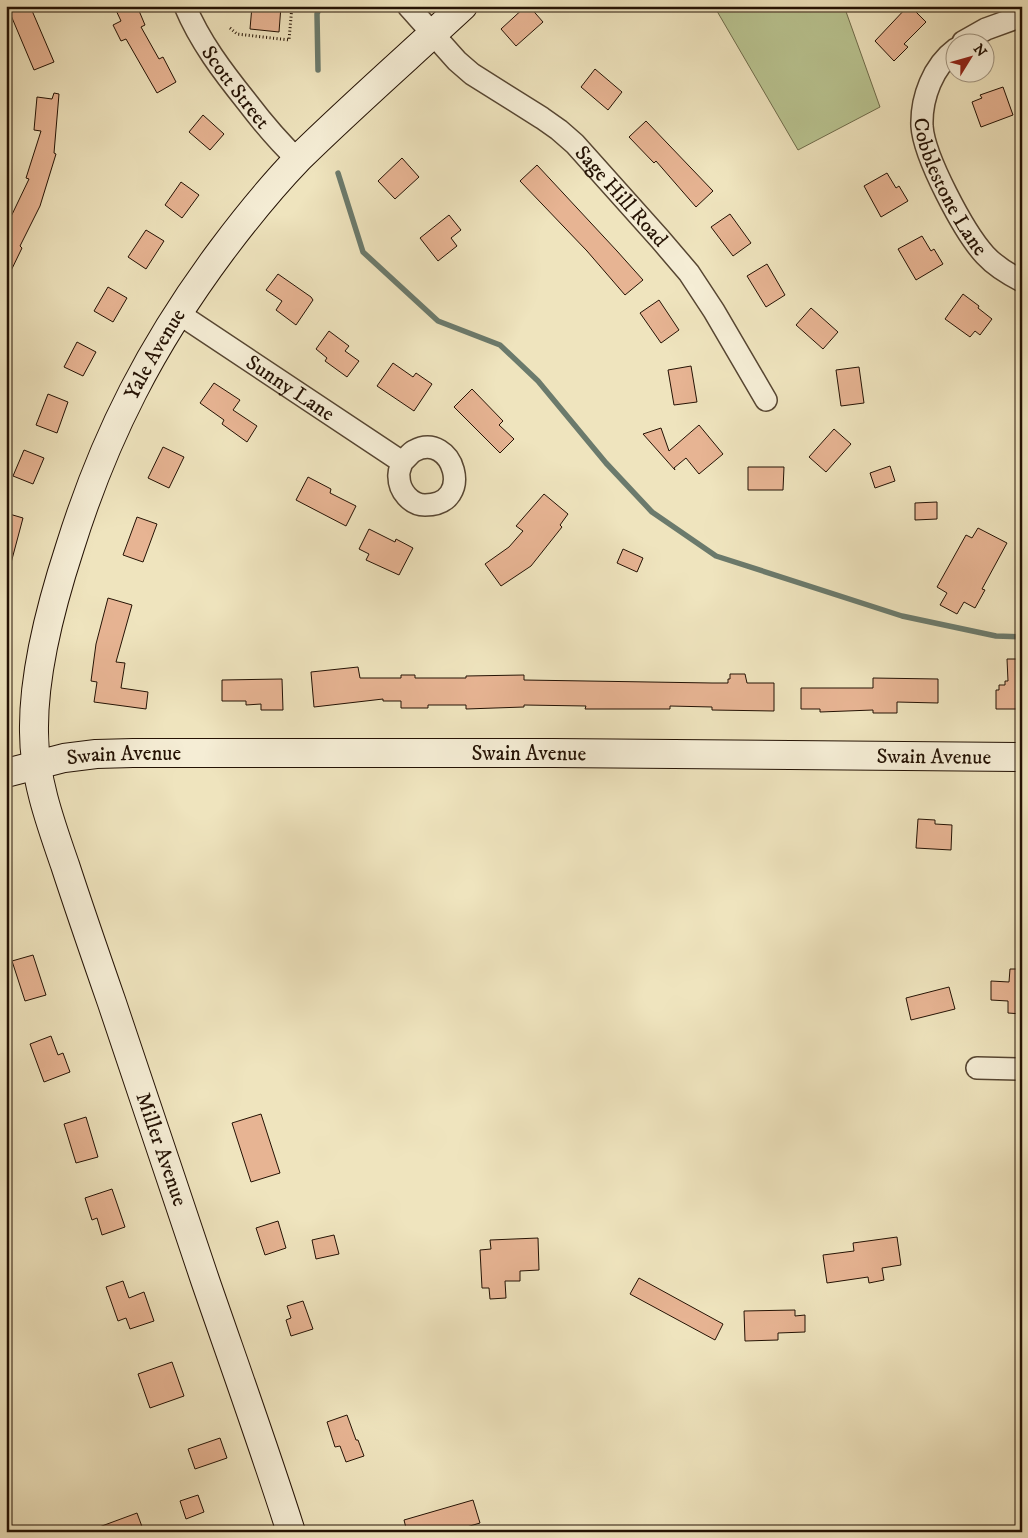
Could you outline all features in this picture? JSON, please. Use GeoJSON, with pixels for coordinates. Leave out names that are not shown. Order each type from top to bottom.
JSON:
{"type":"FeatureCollection","features":[{"type":"Feature","properties":{"kind":"main road","name":"Yale Avenue"},"geometry":{"type":"LineString","coordinates":[[37,765],[34,732],[36,696],[51,616],[68,553],[83,506],[110,438],[148,362],[178,314],[233,235],[262,199],[298,160],[463,6]]}},
{"type":"Feature","properties":{"kind":"main road","name":"Swain Avenue"},"geometry":{"type":"LineString","coordinates":[[37,765],[64,758],[96,754],[133,753],[553,753],[1022,757]]}},
{"type":"Feature","properties":{"kind":"main road"},"geometry":{"type":"LineString","coordinates":[[6,773],[37,765]]}},
{"type":"Feature","properties":{"kind":"main road","name":"Miller Avenue"},"geometry":{"type":"LineString","coordinates":[[37,765],[44,800],[67,873],[286,1530]]}},
{"type":"Feature","properties":{"kind":"street","name":"Scott Street"},"geometry":{"type":"LineString","coordinates":[[185,6],[202,40],[223,71],[280,144],[298,160]]}},
{"type":"Feature","properties":{"kind":"street","name":"Sage Hill Road"},"geometry":{"type":"LineString","coordinates":[[408,6],[432,34],[472,74],[542,118],[575,144],[689,273],[714,311],[766,400]]}},
{"type":"Feature","properties":{"kind":"street"},"geometry":{"type":"LineString","coordinates":[[981,32],[1022,16]]}},
{"type":"Feature","properties":{"kind":"street","name":"Cobblestone Lane"},"geometry":{"type":"LineString","coordinates":[[946,58],[928,88],[922,108],[922,129],[935,170],[970,235],[985,255],[1001,271],[1022,282]]}},
{"type":"Feature","properties":{"kind":"street","name":"Sunny Lane"},"geometry":{"type":"LineString","coordinates":[[178,314],[402,462]]}},
{"type":"Feature","properties":{"kind":"street"},"geometry":{"type":"LineString","coordinates":[[977,1068],[1022,1069]]}},
{"type":"Feature","properties":{"kind":"path"},"geometry":{"type":"LineString","coordinates":[[230,28],[237,34],[289,40],[292,6]]}},
{"type":"Feature","properties":{"kind":"green space"},"geometry":{"type":"Polygon","coordinates":[[[714,6],[844,6],[880,107],[798,150],[714,6]]]}},
{"type":"Feature","properties":{"kind":"building"},"geometry":{"type":"Polygon","coordinates":[[[7,6],[30,6],[54,62],[34,70],[7,6]]]}},
{"type":"Feature","properties":{"kind":"building"},"geometry":{"type":"Polygon","coordinates":[[[114,6],[137,6],[145,25],[141,27],[159,59],[163,57],[176,82],[157,93],[126,39],[121,41],[113,25],[121,21],[114,6]]]}},
{"type":"Feature","properties":{"kind":"building"},"geometry":{"type":"Polygon","coordinates":[[[252,6],[281,6],[279,32],[250,29],[252,6]]]}},
{"type":"Feature","properties":{"kind":"building"},"geometry":{"type":"Polygon","coordinates":[[[526,6],[529,6],[543,22],[516,46],[501,29],[526,6]]]}},
{"type":"Feature","properties":{"kind":"building"},"geometry":{"type":"Polygon","coordinates":[[[908,6],[926,22],[904,44],[908,47],[894,61],[875,41],[908,6]]]}},
{"type":"Feature","properties":{"kind":"building"},"geometry":{"type":"Polygon","coordinates":[[[595,69],[622,92],[608,110],[581,87],[595,69]]]}},
{"type":"Feature","properties":{"kind":"building"},"geometry":{"type":"Polygon","coordinates":[[[1003,87],[1013,115],[981,127],[972,102],[982,98],[980,95],[1003,87]]]}},
{"type":"Feature","properties":{"kind":"building"},"geometry":{"type":"Polygon","coordinates":[[[54,93],[59,94],[54,153],[56,154],[40,206],[20,246],[22,248],[6,281],[6,227],[29,179],[26,178],[41,131],[34,130],[37,97],[52,99],[54,93]]]}},
{"type":"Feature","properties":{"kind":"building"},"geometry":{"type":"Polygon","coordinates":[[[203,115],[224,134],[210,150],[189,132],[203,115]]]}},
{"type":"Feature","properties":{"kind":"building"},"geometry":{"type":"Polygon","coordinates":[[[646,121],[713,191],[696,207],[656,161],[654,163],[629,137],[646,121]]]}},
{"type":"Feature","properties":{"kind":"building"},"geometry":{"type":"Polygon","coordinates":[[[402,158],[419,177],[395,199],[378,181],[402,158]]]}},
{"type":"Feature","properties":{"kind":"building"},"geometry":{"type":"Polygon","coordinates":[[[537,165],[643,280],[625,295],[587,251],[520,181],[537,165]]]}},
{"type":"Feature","properties":{"kind":"building"},"geometry":{"type":"Polygon","coordinates":[[[887,173],[896,188],[899,186],[908,201],[881,217],[864,186],[887,173]]]}},
{"type":"Feature","properties":{"kind":"building"},"geometry":{"type":"Polygon","coordinates":[[[181,182],[199,195],[182,218],[165,205],[181,182]]]}},
{"type":"Feature","properties":{"kind":"building"},"geometry":{"type":"Polygon","coordinates":[[[730,214],[751,243],[733,256],[711,227],[730,214]]]}},
{"type":"Feature","properties":{"kind":"building"},"geometry":{"type":"Polygon","coordinates":[[[449,215],[461,230],[451,238],[457,246],[438,261],[420,238],[449,215]]]}},
{"type":"Feature","properties":{"kind":"building"},"geometry":{"type":"Polygon","coordinates":[[[146,230],[164,241],[146,269],[128,257],[146,230]]]}},
{"type":"Feature","properties":{"kind":"building"},"geometry":{"type":"Polygon","coordinates":[[[922,236],[931,251],[934,249],[943,264],[916,280],[898,249],[922,236]]]}},
{"type":"Feature","properties":{"kind":"building"},"geometry":{"type":"Polygon","coordinates":[[[767,264],[785,295],[766,307],[747,276],[767,264]]]}},
{"type":"Feature","properties":{"kind":"building"},"geometry":{"type":"Polygon","coordinates":[[[278,274],[313,300],[296,325],[276,310],[282,301],[266,290],[278,274]]]}},
{"type":"Feature","properties":{"kind":"building"},"geometry":{"type":"Polygon","coordinates":[[[108,287],[127,298],[113,322],[94,311],[108,287]]]}},
{"type":"Feature","properties":{"kind":"building"},"geometry":{"type":"Polygon","coordinates":[[[963,294],[992,319],[980,335],[975,331],[970,337],[945,319],[963,294]]]}},
{"type":"Feature","properties":{"kind":"building"},"geometry":{"type":"Polygon","coordinates":[[[659,300],[679,330],[661,343],[640,313],[659,300]]]}},
{"type":"Feature","properties":{"kind":"building"},"geometry":{"type":"Polygon","coordinates":[[[811,308],[838,332],[823,349],[796,325],[811,308]]]}},
{"type":"Feature","properties":{"kind":"building"},"geometry":{"type":"Polygon","coordinates":[[[329,331],[349,346],[345,351],[359,361],[347,377],[325,361],[327,358],[316,349],[329,331]]]}},
{"type":"Feature","properties":{"kind":"building"},"geometry":{"type":"Polygon","coordinates":[[[77,342],[96,352],[83,376],[64,367],[77,342]]]}},
{"type":"Feature","properties":{"kind":"building"},"geometry":{"type":"Polygon","coordinates":[[[393,363],[413,377],[416,373],[432,384],[414,411],[377,386],[393,363]]]}},
{"type":"Feature","properties":{"kind":"building"},"geometry":{"type":"Polygon","coordinates":[[[691,366],[697,402],[674,405],[668,370],[691,366]]]}},
{"type":"Feature","properties":{"kind":"building"},"geometry":{"type":"Polygon","coordinates":[[[859,367],[864,403],[841,406],[836,370],[859,367]]]}},
{"type":"Feature","properties":{"kind":"building"},"geometry":{"type":"Polygon","coordinates":[[[214,383],[240,400],[233,410],[257,426],[247,442],[222,424],[224,420],[200,403],[214,383]]]}},
{"type":"Feature","properties":{"kind":"building"},"geometry":{"type":"Polygon","coordinates":[[[472,389],[503,421],[499,425],[514,439],[500,453],[454,407],[472,389]]]}},
{"type":"Feature","properties":{"kind":"building"},"geometry":{"type":"Polygon","coordinates":[[[48,394],[68,402],[57,433],[36,425],[48,394]]]}},
{"type":"Feature","properties":{"kind":"building"},"geometry":{"type":"Polygon","coordinates":[[[699,425],[723,454],[699,474],[686,458],[674,468],[675,470],[643,434],[661,428],[669,451],[699,425]]]}},
{"type":"Feature","properties":{"kind":"building"},"geometry":{"type":"Polygon","coordinates":[[[834,429],[851,444],[826,472],[809,457],[834,429]]]}},
{"type":"Feature","properties":{"kind":"building"},"geometry":{"type":"Polygon","coordinates":[[[163,447],[184,457],[169,488],[148,478],[163,447]]]}},
{"type":"Feature","properties":{"kind":"building"},"geometry":{"type":"Polygon","coordinates":[[[24,450],[44,458],[33,484],[13,476],[24,450]]]}},
{"type":"Feature","properties":{"kind":"building"},"geometry":{"type":"Polygon","coordinates":[[[890,466],[895,481],[875,488],[870,473],[890,466]]]}},
{"type":"Feature","properties":{"kind":"building"},"geometry":{"type":"Polygon","coordinates":[[[748,467],[784,467],[783,490],[748,490],[748,467]]]}},
{"type":"Feature","properties":{"kind":"building"},"geometry":{"type":"Polygon","coordinates":[[[308,477],[331,489],[330,493],[356,506],[346,526],[296,500],[308,477]]]}},
{"type":"Feature","properties":{"kind":"building"},"geometry":{"type":"Polygon","coordinates":[[[544,494],[568,514],[560,525],[562,527],[531,566],[501,586],[485,564],[509,547],[523,531],[516,526],[544,494]]]}},
{"type":"Feature","properties":{"kind":"building"},"geometry":{"type":"Polygon","coordinates":[[[937,502],[937,519],[915,520],[915,503],[937,502]]]}},
{"type":"Feature","properties":{"kind":"building"},"geometry":{"type":"Polygon","coordinates":[[[6,513],[23,518],[11,563],[6,563],[6,513]]]}},
{"type":"Feature","properties":{"kind":"building"},"geometry":{"type":"Polygon","coordinates":[[[137,517],[157,524],[143,562],[123,555],[137,517]]]}},
{"type":"Feature","properties":{"kind":"building"},"geometry":{"type":"Polygon","coordinates":[[[978,528],[1007,543],[982,589],[985,590],[975,608],[964,602],[957,614],[940,605],[947,593],[937,587],[966,535],[972,538],[978,528]]]}},
{"type":"Feature","properties":{"kind":"building"},"geometry":{"type":"Polygon","coordinates":[[[369,529],[395,542],[396,539],[413,548],[399,575],[366,560],[369,554],[359,549],[369,529]]]}},
{"type":"Feature","properties":{"kind":"building"},"geometry":{"type":"Polygon","coordinates":[[[623,549],[643,558],[637,572],[617,563],[623,549]]]}},
{"type":"Feature","properties":{"kind":"building"},"geometry":{"type":"Polygon","coordinates":[[[108,598],[132,605],[116,662],[125,663],[121,688],[148,692],[146,709],[94,702],[97,682],[91,681],[96,644],[108,598]]]}},
{"type":"Feature","properties":{"kind":"building"},"geometry":{"type":"Polygon","coordinates":[[[1007,659],[1022,659],[1022,709],[996,709],[996,690],[999,690],[999,685],[1005,685],[1005,681],[1008,681],[1007,659]]]}},
{"type":"Feature","properties":{"kind":"building"},"geometry":{"type":"Polygon","coordinates":[[[358,667],[360,678],[401,678],[401,675],[415,675],[415,678],[466,678],[466,676],[524,675],[524,680],[728,683],[730,674],[745,674],[747,683],[774,683],[774,711],[712,710],[712,707],[670,706],[670,709],[585,709],[586,706],[524,705],[524,707],[466,709],[466,705],[428,705],[428,708],[401,708],[401,701],[383,701],[383,699],[314,707],[311,672],[358,667]]]}},
{"type":"Feature","properties":{"kind":"building"},"geometry":{"type":"Polygon","coordinates":[[[873,678],[938,679],[938,703],[897,702],[897,713],[873,713],[873,710],[820,712],[820,709],[801,709],[801,688],[873,688],[873,678]]]}},
{"type":"Feature","properties":{"kind":"building"},"geometry":{"type":"Polygon","coordinates":[[[282,679],[283,710],[261,710],[261,704],[246,705],[246,701],[222,701],[222,680],[282,679]]]}},
{"type":"Feature","properties":{"kind":"building"},"geometry":{"type":"Polygon","coordinates":[[[918,819],[935,820],[935,824],[952,825],[951,850],[916,848],[918,819]]]}},
{"type":"Feature","properties":{"kind":"building"},"geometry":{"type":"Polygon","coordinates":[[[33,955],[46,995],[25,1001],[12,961],[33,955]]]}},
{"type":"Feature","properties":{"kind":"building"},"geometry":{"type":"Polygon","coordinates":[[[1010,969],[1022,969],[1022,1014],[1008,1013],[1008,1001],[991,1000],[991,981],[1009,982],[1010,969]]]}},
{"type":"Feature","properties":{"kind":"building"},"geometry":{"type":"Polygon","coordinates":[[[949,987],[955,1009],[911,1020],[906,998],[949,987]]]}},
{"type":"Feature","properties":{"kind":"building"},"geometry":{"type":"Polygon","coordinates":[[[51,1036],[58,1055],[63,1053],[70,1072],[44,1082],[30,1044],[51,1036]]]}},
{"type":"Feature","properties":{"kind":"building"},"geometry":{"type":"Polygon","coordinates":[[[261,1114],[280,1173],[251,1182],[232,1123],[261,1114]]]}},
{"type":"Feature","properties":{"kind":"building"},"geometry":{"type":"Polygon","coordinates":[[[86,1117],[98,1157],[76,1163],[64,1124],[86,1117]]]}},
{"type":"Feature","properties":{"kind":"building"},"geometry":{"type":"Polygon","coordinates":[[[112,1189],[125,1227],[102,1235],[97,1218],[92,1220],[85,1198],[112,1189]]]}},
{"type":"Feature","properties":{"kind":"building"},"geometry":{"type":"Polygon","coordinates":[[[278,1221],[286,1248],[265,1255],[256,1228],[278,1221]]]}},
{"type":"Feature","properties":{"kind":"building"},"geometry":{"type":"Polygon","coordinates":[[[334,1235],[339,1254],[316,1259],[312,1240],[334,1235]]]}},
{"type":"Feature","properties":{"kind":"building"},"geometry":{"type":"Polygon","coordinates":[[[897,1237],[901,1265],[882,1268],[884,1280],[869,1283],[868,1277],[827,1283],[823,1255],[854,1251],[853,1243],[897,1237]]]}},
{"type":"Feature","properties":{"kind":"building"},"geometry":{"type":"Polygon","coordinates":[[[538,1238],[539,1270],[520,1271],[520,1281],[505,1281],[506,1298],[490,1299],[489,1288],[482,1288],[480,1250],[491,1249],[490,1240],[538,1238]]]}},
{"type":"Feature","properties":{"kind":"building"},"geometry":{"type":"Polygon","coordinates":[[[639,1278],[723,1324],[715,1340],[630,1294],[639,1278]]]}},
{"type":"Feature","properties":{"kind":"building"},"geometry":{"type":"Polygon","coordinates":[[[123,1281],[129,1298],[144,1292],[154,1321],[130,1329],[126,1318],[118,1321],[106,1287],[123,1281]]]}},
{"type":"Feature","properties":{"kind":"building"},"geometry":{"type":"Polygon","coordinates":[[[303,1301],[313,1329],[291,1336],[286,1320],[291,1318],[287,1306],[303,1301]]]}},
{"type":"Feature","properties":{"kind":"building"},"geometry":{"type":"Polygon","coordinates":[[[795,1310],[795,1316],[805,1315],[805,1332],[778,1333],[778,1340],[745,1341],[744,1311],[795,1310]]]}},
{"type":"Feature","properties":{"kind":"building"},"geometry":{"type":"Polygon","coordinates":[[[172,1362],[184,1396],[150,1408],[138,1374],[172,1362]]]}},
{"type":"Feature","properties":{"kind":"building"},"geometry":{"type":"Polygon","coordinates":[[[347,1415],[364,1456],[346,1462],[340,1446],[335,1447],[327,1422],[347,1415]]]}},
{"type":"Feature","properties":{"kind":"building"},"geometry":{"type":"Polygon","coordinates":[[[220,1438],[227,1458],[195,1469],[188,1449],[220,1438]]]}},
{"type":"Feature","properties":{"kind":"building"},"geometry":{"type":"Polygon","coordinates":[[[198,1495],[204,1512],[186,1519],[180,1501],[198,1495]]]}},
{"type":"Feature","properties":{"kind":"building"},"geometry":{"type":"Polygon","coordinates":[[[473,1500],[480,1523],[450,1532],[407,1532],[404,1520],[473,1500]]]}},
{"type":"Feature","properties":{"kind":"building"},"geometry":{"type":"Polygon","coordinates":[[[137,1513],[144,1532],[91,1532],[91,1530],[137,1513]]]}},
{"type":"Feature","properties":{"kind":"waterway"},"geometry":{"type":"LineString","coordinates":[[318,70],[317,14],[320,6]]}},
{"type":"Feature","properties":{"kind":"waterway"},"geometry":{"type":"LineString","coordinates":[[338,173],[363,252],[438,321],[500,345],[538,381],[606,463],[652,512],[716,556],[902,616],[996,636],[1022,637]]}}]}
